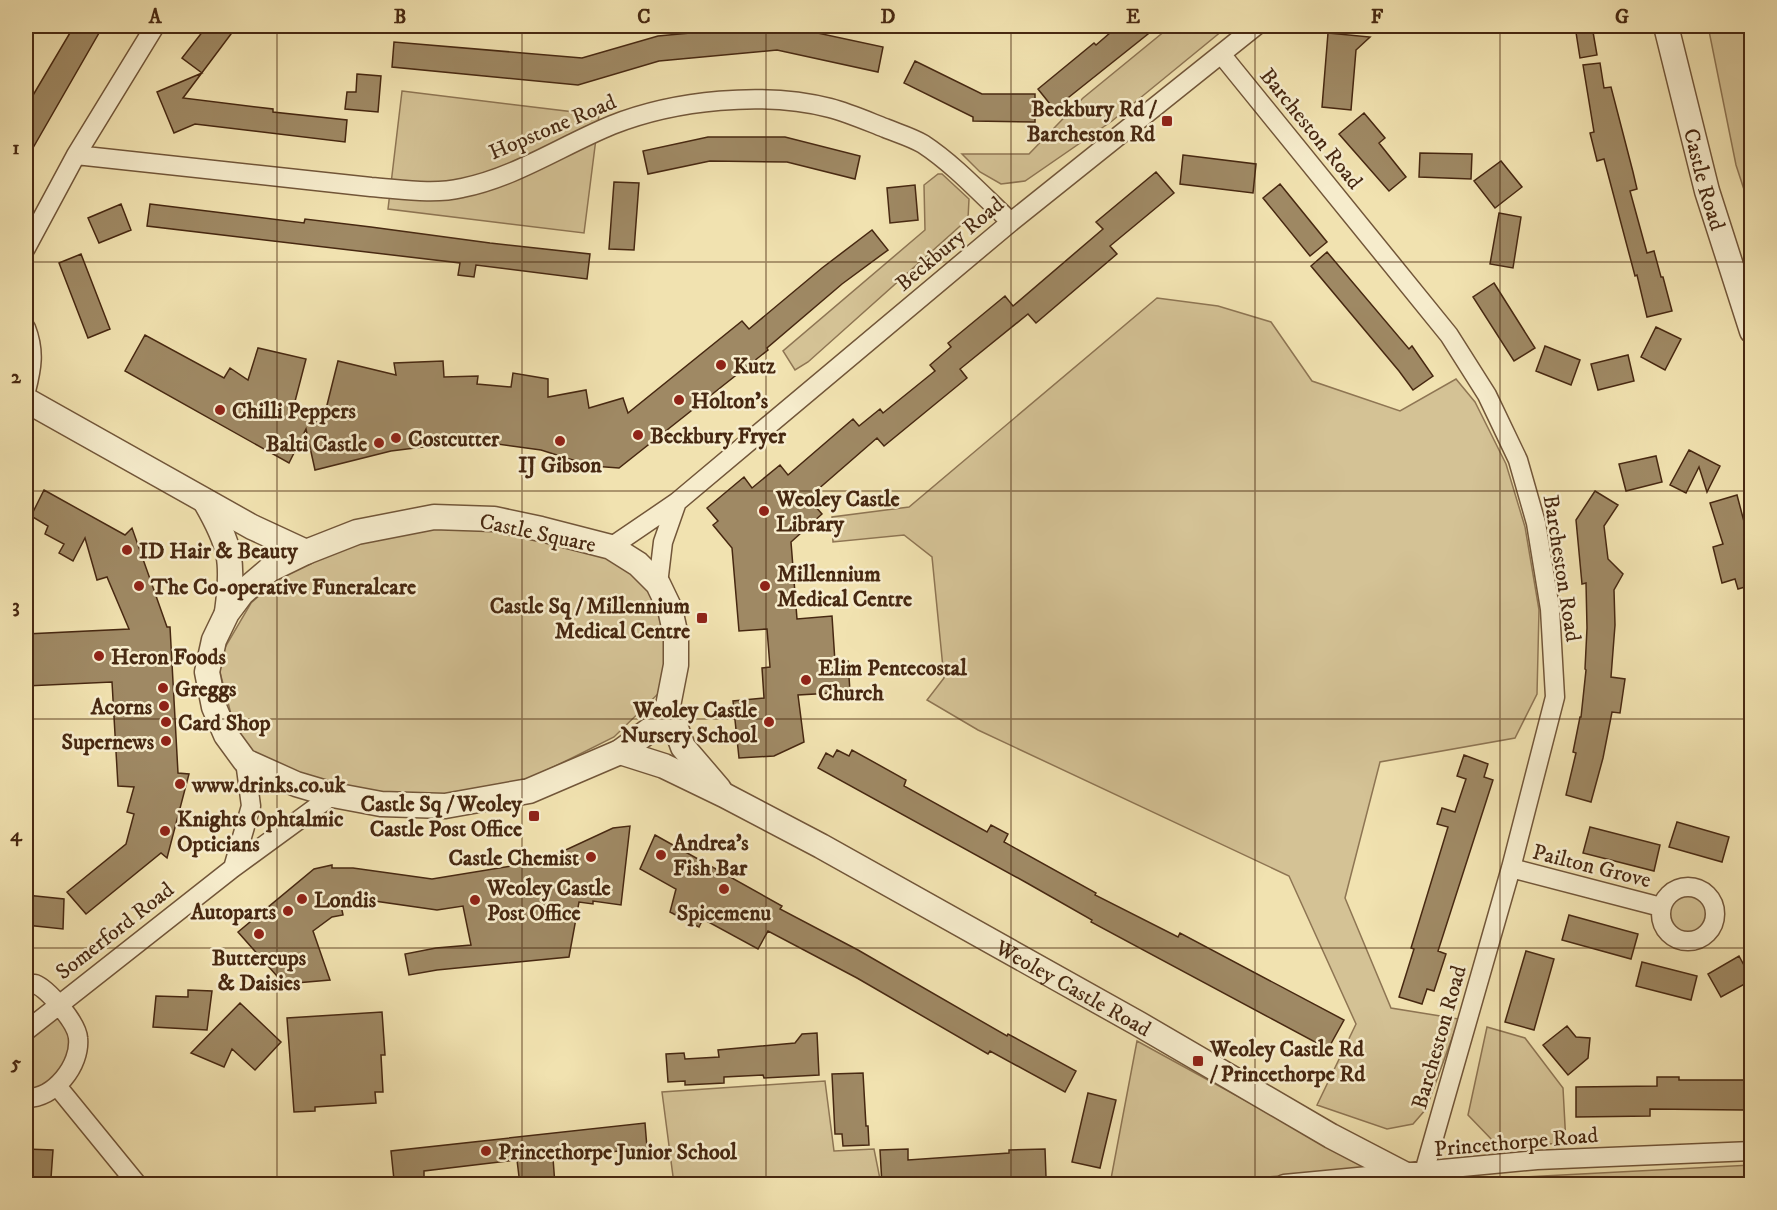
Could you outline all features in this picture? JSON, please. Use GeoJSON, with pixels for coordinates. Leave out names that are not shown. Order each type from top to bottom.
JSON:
{"type":"FeatureCollection","features":[{"type":"Feature","properties":{"kind":"street"},"geometry":{"type":"LineString","coordinates":[[26,248],[76,155],[154,26]]}},
{"type":"Feature","properties":{"kind":"street","name":"Beckbury Road"},"geometry":{"type":"LineString","coordinates":[[611,547],[676,502],[1011,222],[1256,26]]}},
{"type":"Feature","properties":{"kind":"street","name":"Castle Road"},"geometry":{"type":"LineString","coordinates":[[1666,26],[1707,191],[1752,331]]}},
{"type":"Feature","properties":{"kind":"street","name":"Barcheston Road"},"geometry":{"type":"LineString","coordinates":[[1221,54],[1449,335],[1487,395],[1518,460],[1536,523],[1548,598],[1555,696],[1511,868],[1416,1177]]}},
{"type":"Feature","properties":{"kind":"street","name":"Hopstone Road"},"geometry":{"type":"LineString","coordinates":[[76,155],[371,187],[420,191],[461,189],[532,164],[611,126],[658,110],[762,98],[828,107],[849,113],[921,143],[940,157],[1011,222]]}},
{"type":"Feature","properties":{"kind":"street"},"geometry":{"type":"LineString","coordinates":[[26,328],[32,344],[31,372],[26,391]]}},
{"type":"Feature","properties":{"kind":"street"},"geometry":{"type":"LineString","coordinates":[[26,400],[205,501],[306,552]]}},
{"type":"Feature","properties":{"kind":"street"},"geometry":{"type":"LineString","coordinates":[[205,501],[227,545],[232,578],[227,613]]}},
{"type":"Feature","properties":{"kind":"street"},"geometry":{"type":"LineString","coordinates":[[658,584],[663,542],[676,502]]}},
{"type":"Feature","properties":{"kind":"street","name":"Castle Square"},"geometry":{"type":"LineString","coordinates":[[434,517],[494,519],[611,547],[638,564],[658,584],[670,609],[676,636],[676,665],[668,705],[654,727],[620,752],[529,791],[445,806],[381,804],[333,795],[296,784],[245,761],[226,735],[214,707],[207,672],[214,640],[227,613],[242,593],[269,570],[306,552],[357,532],[434,517]]}},
{"type":"Feature","properties":{"kind":"street","name":"Weoley Castle Road"},"geometry":{"type":"LineString","coordinates":[[668,705],[683,747],[724,795]]}},
{"type":"Feature","properties":{"kind":"street","name":"Weoley Castle Road"},"geometry":{"type":"LineString","coordinates":[[620,752],[664,766],[724,795],[865,870],[1139,1024],[1331,1136],[1416,1177]]}},
{"type":"Feature","properties":{"kind":"street"},"geometry":{"type":"LineString","coordinates":[[233,868],[251,806],[245,761]]}},
{"type":"Feature","properties":{"kind":"street","name":"Somerford Road"},"geometry":{"type":"LineString","coordinates":[[26,1031],[233,868],[333,795]]}},
{"type":"Feature","properties":{"kind":"street","name":"Pailton Grove"},"geometry":{"type":"LineString","coordinates":[[1511,868],[1662,907]]}},
{"type":"Feature","properties":{"kind":"street"},"geometry":{"type":"LineString","coordinates":[[26,983],[34,984],[59,1004],[74,1025],[78,1038],[70,1073],[57,1086],[32,1098],[26,1098]]}},
{"type":"Feature","properties":{"kind":"street"},"geometry":{"type":"LineString","coordinates":[[57,1086],[137,1185]]}},
{"type":"Feature","properties":{"kind":"street","name":"Princethorpe Road"},"geometry":{"type":"LineString","coordinates":[[1284,1185],[1416,1177],[1538,1160],[1752,1151]]}},
{"type":"Feature","properties":{"kind":"shaded area"},"geometry":{"type":"Polygon","coordinates":[[[1171,26],[1228,26],[1112,121],[1025,181],[1001,184],[980,172],[962,154],[1029,154],[1083,98],[1171,26]]]}},
{"type":"Feature","properties":{"kind":"shaded area"},"geometry":{"type":"Polygon","coordinates":[[[1708,26],[1751,26],[1751,211],[1736,165],[1708,26]]]}},
{"type":"Feature","properties":{"kind":"shaded area"},"geometry":{"type":"Polygon","coordinates":[[[402,91],[599,115],[584,233],[388,209],[402,91]]]}},
{"type":"Feature","properties":{"kind":"shaded area"},"geometry":{"type":"Polygon","coordinates":[[[938,174],[942,174],[969,199],[968,219],[808,362],[795,370],[783,351],[925,230],[924,185],[938,174]]]}},
{"type":"Feature","properties":{"kind":"shaded area"},"geometry":{"type":"Polygon","coordinates":[[[1157,298],[1218,306],[1271,322],[1312,381],[1400,411],[1456,379],[1475,402],[1506,464],[1525,527],[1539,610],[1537,694],[1515,738],[1380,762],[1345,898],[1391,1008],[1459,1019],[1426,1109],[1413,1124],[1387,1129],[1317,1105],[1356,1024],[1289,876],[978,730],[927,700],[944,678],[932,557],[904,535],[833,542],[832,517],[909,507],[1157,298]]]}},
{"type":"Feature","properties":{"kind":"shaded area"},"geometry":{"type":"Polygon","coordinates":[[[433,519],[611,550],[667,610],[663,689],[614,737],[530,778],[455,794],[385,797],[312,779],[250,756],[231,714],[217,661],[251,603],[307,554],[433,519]]]}},
{"type":"Feature","properties":{"kind":"shaded area"},"geometry":{"type":"Polygon","coordinates":[[[1693,889],[1710,902],[1712,918],[1694,935],[1689,936],[1678,932],[1664,920],[1664,912],[1670,897],[1693,889]]]}},
{"type":"Feature","properties":{"kind":"shaded area"},"geometry":{"type":"Polygon","coordinates":[[[59,1012],[72,1026],[67,1073],[26,1095],[26,1039],[59,1012]]]}},
{"type":"Feature","properties":{"kind":"shaded area"},"geometry":{"type":"Polygon","coordinates":[[[1487,1027],[1525,1038],[1563,1088],[1566,1144],[1495,1143],[1468,1115],[1487,1027]]]}},
{"type":"Feature","properties":{"kind":"shaded area"},"geometry":{"type":"Polygon","coordinates":[[[1137,1041],[1312,1137],[1377,1168],[1181,1184],[1110,1184],[1137,1041]]]}},
{"type":"Feature","properties":{"kind":"shaded area"},"geometry":{"type":"Polygon","coordinates":[[[825,1081],[834,1151],[874,1149],[881,1184],[674,1184],[662,1092],[825,1081]]]}},
{"type":"Feature","properties":{"kind":"shaded area"},"geometry":{"type":"Polygon","coordinates":[[[1751,1165],[1751,1184],[1471,1184],[1468,1180],[1751,1165]]]}},
{"type":"Feature","properties":{"kind":"building"},"geometry":{"type":"Polygon","coordinates":[[[74,26],[103,26],[26,160],[26,107],[74,26]]]}},
{"type":"Feature","properties":{"kind":"building"},"geometry":{"type":"Polygon","coordinates":[[[207,26],[237,26],[202,73],[182,58],[207,26]]]}},
{"type":"Feature","properties":{"kind":"building"},"geometry":{"type":"Polygon","coordinates":[[[785,26],[883,47],[878,72],[777,50],[659,61],[578,85],[392,67],[394,42],[582,58],[658,36],[785,26]]]}},
{"type":"Feature","properties":{"kind":"building"},"geometry":{"type":"Polygon","coordinates":[[[1118,26],[1158,26],[1054,109],[1038,89],[1118,26]]]}},
{"type":"Feature","properties":{"kind":"building"},"geometry":{"type":"Polygon","coordinates":[[[1575,26],[1592,26],[1597,55],[1580,58],[1575,26]]]}},
{"type":"Feature","properties":{"kind":"building"},"geometry":{"type":"Polygon","coordinates":[[[1328,33],[1370,37],[1356,50],[1351,110],[1322,107],[1328,33]]]}},
{"type":"Feature","properties":{"kind":"building"},"geometry":{"type":"Polygon","coordinates":[[[915,61],[982,94],[1035,94],[1035,122],[973,121],[973,117],[904,83],[915,61]]]}},
{"type":"Feature","properties":{"kind":"building"},"geometry":{"type":"Polygon","coordinates":[[[1600,63],[1604,88],[1611,87],[1633,172],[1637,189],[1630,191],[1647,253],[1654,251],[1672,311],[1647,317],[1604,159],[1597,161],[1590,133],[1594,132],[1583,65],[1600,63]]]}},
{"type":"Feature","properties":{"kind":"building"},"geometry":{"type":"Polygon","coordinates":[[[202,73],[183,98],[273,109],[273,112],[347,120],[345,142],[195,124],[174,133],[157,92],[202,73]]]}},
{"type":"Feature","properties":{"kind":"building"},"geometry":{"type":"Polygon","coordinates":[[[357,74],[381,76],[378,112],[345,109],[347,92],[356,92],[357,74]]]}},
{"type":"Feature","properties":{"kind":"building"},"geometry":{"type":"Polygon","coordinates":[[[1364,113],[1385,138],[1379,143],[1406,177],[1389,191],[1339,134],[1364,113]]]}},
{"type":"Feature","properties":{"kind":"building"},"geometry":{"type":"Polygon","coordinates":[[[708,137],[785,137],[860,156],[855,179],[787,162],[710,161],[648,174],[643,151],[708,137]]]}},
{"type":"Feature","properties":{"kind":"building"},"geometry":{"type":"Polygon","coordinates":[[[1420,153],[1472,154],[1471,179],[1419,177],[1420,153]]]}},
{"type":"Feature","properties":{"kind":"building"},"geometry":{"type":"Polygon","coordinates":[[[1183,155],[1256,164],[1253,193],[1180,184],[1183,155]]]}},
{"type":"Feature","properties":{"kind":"building"},"geometry":{"type":"Polygon","coordinates":[[[1501,161],[1522,187],[1495,208],[1474,181],[1501,161]]]}},
{"type":"Feature","properties":{"kind":"building"},"geometry":{"type":"Polygon","coordinates":[[[1156,172],[1174,193],[1110,246],[1117,254],[1036,323],[1028,314],[960,369],[967,378],[884,446],[877,438],[808,498],[822,514],[791,542],[797,619],[832,616],[835,662],[848,661],[850,692],[798,695],[804,742],[774,756],[739,758],[733,701],[764,698],[762,668],[770,667],[767,629],[739,631],[732,548],[713,525],[718,521],[707,508],[744,477],[752,488],[780,465],[788,475],[853,419],[859,426],[880,409],[883,413],[935,371],[930,365],[951,347],[948,343],[1005,296],[1013,306],[1103,229],[1096,222],[1156,172]]]}},
{"type":"Feature","properties":{"kind":"building"},"geometry":{"type":"Polygon","coordinates":[[[614,182],[639,183],[634,250],[609,249],[614,182]]]}},
{"type":"Feature","properties":{"kind":"building"},"geometry":{"type":"Polygon","coordinates":[[[1280,184],[1327,242],[1310,256],[1263,198],[1280,184]]]}},
{"type":"Feature","properties":{"kind":"building"},"geometry":{"type":"Polygon","coordinates":[[[915,185],[918,220],[890,223],[887,188],[915,185]]]}},
{"type":"Feature","properties":{"kind":"building"},"geometry":{"type":"Polygon","coordinates":[[[121,204],[131,230],[99,243],[88,218],[121,204]]]}},
{"type":"Feature","properties":{"kind":"building"},"geometry":{"type":"Polygon","coordinates":[[[150,204],[304,223],[305,219],[590,254],[587,279],[476,265],[474,277],[458,275],[460,263],[147,226],[150,204]]]}},
{"type":"Feature","properties":{"kind":"building"},"geometry":{"type":"Polygon","coordinates":[[[1499,213],[1521,217],[1513,268],[1490,264],[1499,213]]]}},
{"type":"Feature","properties":{"kind":"building"},"geometry":{"type":"Polygon","coordinates":[[[872,230],[888,250],[842,284],[767,348],[768,350],[619,468],[592,466],[541,450],[476,441],[475,445],[447,444],[391,451],[315,470],[306,429],[289,463],[125,371],[145,335],[224,378],[230,368],[248,380],[258,348],[306,359],[293,409],[322,425],[338,361],[396,375],[394,363],[443,361],[444,377],[478,376],[477,384],[511,387],[513,373],[548,379],[548,397],[586,390],[589,408],[623,398],[628,413],[742,321],[749,329],[872,230]]]}},
{"type":"Feature","properties":{"kind":"building"},"geometry":{"type":"Polygon","coordinates":[[[1327,252],[1409,349],[1412,346],[1433,376],[1413,390],[1311,266],[1327,252]]]}},
{"type":"Feature","properties":{"kind":"building"},"geometry":{"type":"Polygon","coordinates":[[[81,254],[110,329],[88,338],[59,263],[81,254]]]}},
{"type":"Feature","properties":{"kind":"building"},"geometry":{"type":"Polygon","coordinates":[[[1494,283],[1535,348],[1514,361],[1473,297],[1494,283]]]}},
{"type":"Feature","properties":{"kind":"building"},"geometry":{"type":"Polygon","coordinates":[[[1656,327],[1681,339],[1665,370],[1641,357],[1656,327]]]}},
{"type":"Feature","properties":{"kind":"building"},"geometry":{"type":"Polygon","coordinates":[[[1545,346],[1580,360],[1571,385],[1536,371],[1545,346]]]}},
{"type":"Feature","properties":{"kind":"building"},"geometry":{"type":"Polygon","coordinates":[[[1628,355],[1634,381],[1598,390],[1591,364],[1628,355]]]}},
{"type":"Feature","properties":{"kind":"building"},"geometry":{"type":"Polygon","coordinates":[[[1689,450],[1720,466],[1707,492],[1699,467],[1686,493],[1670,485],[1689,450]]]}},
{"type":"Feature","properties":{"kind":"building"},"geometry":{"type":"Polygon","coordinates":[[[1656,456],[1662,482],[1626,491],[1619,464],[1656,456]]]}},
{"type":"Feature","properties":{"kind":"building"},"geometry":{"type":"Polygon","coordinates":[[[44,490],[125,535],[132,528],[167,627],[170,627],[178,773],[189,774],[167,858],[161,853],[86,914],[67,892],[126,844],[134,814],[127,812],[134,787],[118,786],[112,682],[26,686],[26,634],[129,629],[107,577],[97,580],[85,538],[73,561],[59,553],[64,544],[45,534],[48,526],[31,516],[44,490]]]}},
{"type":"Feature","properties":{"kind":"building"},"geometry":{"type":"Polygon","coordinates":[[[1595,491],[1618,505],[1604,526],[1608,559],[1623,574],[1614,590],[1615,625],[1611,677],[1625,679],[1620,713],[1612,712],[1591,802],[1566,795],[1576,753],[1573,752],[1581,717],[1586,670],[1586,583],[1582,584],[1576,520],[1595,491]]]}},
{"type":"Feature","properties":{"kind":"building"},"geometry":{"type":"Polygon","coordinates":[[[1737,495],[1752,552],[1752,585],[1738,589],[1735,579],[1722,583],[1713,547],[1723,544],[1710,503],[1737,495]]]}},
{"type":"Feature","properties":{"kind":"building"},"geometry":{"type":"Polygon","coordinates":[[[837,750],[849,756],[852,750],[906,780],[904,786],[987,832],[991,825],[1008,834],[1004,842],[1096,893],[1095,895],[1178,937],[1180,933],[1344,1020],[1328,1049],[1091,922],[1092,920],[1027,883],[818,768],[826,753],[833,757],[837,750]]]}},
{"type":"Feature","properties":{"kind":"building"},"geometry":{"type":"Polygon","coordinates":[[[1464,755],[1488,764],[1484,777],[1493,780],[1438,951],[1446,954],[1434,991],[1427,989],[1422,1004],[1399,997],[1414,949],[1411,948],[1448,827],[1437,824],[1442,808],[1455,812],[1466,779],[1457,776],[1464,755]]]}},
{"type":"Feature","properties":{"kind":"building"},"geometry":{"type":"Polygon","coordinates":[[[1677,822],[1729,837],[1722,862],[1669,847],[1677,822]]]}},
{"type":"Feature","properties":{"kind":"building"},"geometry":{"type":"Polygon","coordinates":[[[630,826],[621,905],[593,901],[593,904],[579,902],[569,957],[437,970],[409,975],[405,954],[471,945],[463,906],[437,910],[339,896],[343,915],[332,917],[313,931],[330,980],[284,984],[238,932],[314,869],[332,865],[332,868],[353,868],[432,879],[542,861],[613,828],[630,826]]]}},
{"type":"Feature","properties":{"kind":"building"},"geometry":{"type":"Polygon","coordinates":[[[1590,827],[1660,845],[1654,871],[1583,853],[1590,827]]]}},
{"type":"Feature","properties":{"kind":"building"},"geometry":{"type":"Polygon","coordinates":[[[655,835],[782,906],[780,909],[858,950],[1007,1036],[1008,1034],[1076,1071],[1065,1092],[990,1051],[988,1054],[857,978],[768,931],[758,949],[703,919],[699,927],[670,912],[676,889],[640,869],[655,835]]]}},
{"type":"Feature","properties":{"kind":"building"},"geometry":{"type":"Polygon","coordinates":[[[26,895],[64,899],[63,929],[26,925],[26,895]]]}},
{"type":"Feature","properties":{"kind":"building"},"geometry":{"type":"Polygon","coordinates":[[[1569,915],[1638,934],[1631,959],[1562,940],[1569,915]]]}},
{"type":"Feature","properties":{"kind":"building"},"geometry":{"type":"Polygon","coordinates":[[[1526,951],[1554,959],[1534,1030],[1505,1022],[1526,951]]]}},
{"type":"Feature","properties":{"kind":"building"},"geometry":{"type":"Polygon","coordinates":[[[1739,956],[1752,980],[1721,997],[1708,974],[1739,956]]]}},
{"type":"Feature","properties":{"kind":"building"},"geometry":{"type":"Polygon","coordinates":[[[1642,962],[1697,976],[1691,1000],[1636,986],[1642,962]]]}},
{"type":"Feature","properties":{"kind":"building"},"geometry":{"type":"Polygon","coordinates":[[[188,990],[212,991],[207,1030],[153,1027],[156,996],[188,997],[188,990]]]}},
{"type":"Feature","properties":{"kind":"building"},"geometry":{"type":"Polygon","coordinates":[[[240,1003],[281,1042],[255,1070],[232,1049],[224,1067],[191,1053],[240,1003]]]}},
{"type":"Feature","properties":{"kind":"building"},"geometry":{"type":"Polygon","coordinates":[[[382,1012],[385,1055],[381,1055],[383,1092],[375,1092],[376,1103],[315,1107],[315,1111],[294,1112],[287,1018],[382,1012]]]}},
{"type":"Feature","properties":{"kind":"building"},"geometry":{"type":"Polygon","coordinates":[[[1567,1026],[1576,1037],[1590,1038],[1588,1058],[1568,1075],[1543,1045],[1567,1026]]]}},
{"type":"Feature","properties":{"kind":"building"},"geometry":{"type":"Polygon","coordinates":[[[817,1033],[819,1075],[764,1078],[763,1075],[724,1077],[724,1083],[685,1085],[685,1081],[668,1082],[666,1054],[684,1053],[685,1059],[719,1057],[718,1050],[795,1043],[802,1034],[817,1033]]]}},
{"type":"Feature","properties":{"kind":"building"},"geometry":{"type":"Polygon","coordinates":[[[863,1073],[869,1145],[843,1146],[842,1134],[835,1134],[832,1074],[863,1073]]]}},
{"type":"Feature","properties":{"kind":"building"},"geometry":{"type":"Polygon","coordinates":[[[1657,1077],[1679,1077],[1679,1080],[1752,1080],[1752,1106],[1744,1105],[1744,1110],[1650,1109],[1650,1116],[1576,1117],[1576,1087],[1657,1086],[1657,1077]]]}},
{"type":"Feature","properties":{"kind":"building"},"geometry":{"type":"Polygon","coordinates":[[[1088,1093],[1116,1100],[1100,1168],[1072,1162],[1088,1093]]]}},
{"type":"Feature","properties":{"kind":"building"},"geometry":{"type":"Polygon","coordinates":[[[645,1123],[647,1148],[553,1158],[555,1185],[520,1185],[517,1160],[424,1171],[424,1177],[394,1180],[391,1151],[645,1123]]]}},
{"type":"Feature","properties":{"kind":"building"},"geometry":{"type":"Polygon","coordinates":[[[26,1149],[53,1150],[51,1178],[26,1177],[26,1149]]]}},
{"type":"Feature","properties":{"kind":"building"},"geometry":{"type":"Polygon","coordinates":[[[908,1149],[908,1160],[1009,1153],[1009,1150],[1045,1149],[1046,1177],[1000,1179],[1000,1181],[955,1185],[882,1185],[880,1150],[908,1149]]]}},
{"type":"Feature","properties":{"kind":"place","name":"Beckbury Rd / Barcheston Rd"},"geometry":{"type":"Point","coordinates":[1167,121]}},
{"type":"Feature","properties":{"kind":"place","name":"Kutz"},"geometry":{"type":"Point","coordinates":[721,365]}},
{"type":"Feature","properties":{"kind":"place","name":"Holton's"},"geometry":{"type":"Point","coordinates":[679,400]}},
{"type":"Feature","properties":{"kind":"place","name":"Chilli Peppers"},"geometry":{"type":"Point","coordinates":[220,410]}},
{"type":"Feature","properties":{"kind":"place","name":"Beckbury Fryer"},"geometry":{"type":"Point","coordinates":[638,435]}},
{"type":"Feature","properties":{"kind":"place","name":"Costcutter"},"geometry":{"type":"Point","coordinates":[396,438]}},
{"type":"Feature","properties":{"kind":"place","name":"IJ Gibson"},"geometry":{"type":"Point","coordinates":[560,441]}},
{"type":"Feature","properties":{"kind":"place","name":"Balti Castle"},"geometry":{"type":"Point","coordinates":[379,443]}},
{"type":"Feature","properties":{"kind":"place","name":"Weoley Castle Library"},"geometry":{"type":"Point","coordinates":[764,511]}},
{"type":"Feature","properties":{"kind":"place","name":"ID Hair & Beauty"},"geometry":{"type":"Point","coordinates":[127,550]}},
{"type":"Feature","properties":{"kind":"place","name":"The Co-operative Funeralcare"},"geometry":{"type":"Point","coordinates":[139,586]}},
{"type":"Feature","properties":{"kind":"place","name":"Millennium Medical Centre"},"geometry":{"type":"Point","coordinates":[765,586]}},
{"type":"Feature","properties":{"kind":"place","name":"Castle Sq / Millennium Medical Centre"},"geometry":{"type":"Point","coordinates":[702,618]}},
{"type":"Feature","properties":{"kind":"place","name":"Heron Foods"},"geometry":{"type":"Point","coordinates":[99,656]}},
{"type":"Feature","properties":{"kind":"place","name":"Elim Pentecostal Church"},"geometry":{"type":"Point","coordinates":[806,680]}},
{"type":"Feature","properties":{"kind":"place","name":"Greggs"},"geometry":{"type":"Point","coordinates":[163,688]}},
{"type":"Feature","properties":{"kind":"place","name":"Acorns"},"geometry":{"type":"Point","coordinates":[164,706]}},
{"type":"Feature","properties":{"kind":"place","name":"Card Shop"},"geometry":{"type":"Point","coordinates":[166,722]}},
{"type":"Feature","properties":{"kind":"place","name":"Weoley Castle Nursery School"},"geometry":{"type":"Point","coordinates":[769,722]}},
{"type":"Feature","properties":{"kind":"place","name":"Supernews"},"geometry":{"type":"Point","coordinates":[166,741]}},
{"type":"Feature","properties":{"kind":"place","name":"www.drinks.co.uk"},"geometry":{"type":"Point","coordinates":[180,784]}},
{"type":"Feature","properties":{"kind":"place","name":"Castle Sq / Weoley Castle Post Office"},"geometry":{"type":"Point","coordinates":[534,816]}},
{"type":"Feature","properties":{"kind":"place","name":"Knights Ophtalmic Opticians"},"geometry":{"type":"Point","coordinates":[165,831]}},
{"type":"Feature","properties":{"kind":"place","name":"Andrea's Fish Bar"},"geometry":{"type":"Point","coordinates":[661,855]}},
{"type":"Feature","properties":{"kind":"place","name":"Castle Chemist"},"geometry":{"type":"Point","coordinates":[591,857]}},
{"type":"Feature","properties":{"kind":"place","name":"Spicemenu"},"geometry":{"type":"Point","coordinates":[724,889]}},
{"type":"Feature","properties":{"kind":"place","name":"Londis"},"geometry":{"type":"Point","coordinates":[302,899]}},
{"type":"Feature","properties":{"kind":"place","name":"Weoley Castle Post Office"},"geometry":{"type":"Point","coordinates":[475,900]}},
{"type":"Feature","properties":{"kind":"place","name":"Autoparts"},"geometry":{"type":"Point","coordinates":[288,911]}},
{"type":"Feature","properties":{"kind":"place","name":"Buttercups & Daisies"},"geometry":{"type":"Point","coordinates":[259,934]}},
{"type":"Feature","properties":{"kind":"place","name":"Weoley Castle Rd / Princethorpe Rd"},"geometry":{"type":"Point","coordinates":[1198,1061]}},
{"type":"Feature","properties":{"kind":"place","name":"Princethorpe Junior School"},"geometry":{"type":"Point","coordinates":[486,1151]}}]}
